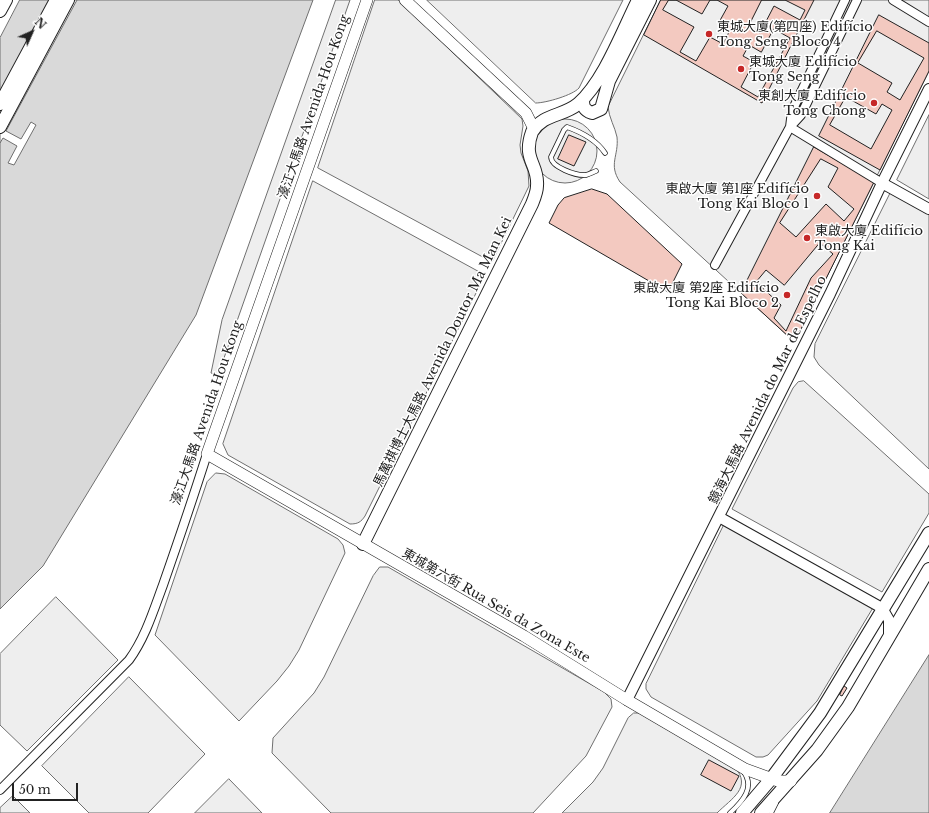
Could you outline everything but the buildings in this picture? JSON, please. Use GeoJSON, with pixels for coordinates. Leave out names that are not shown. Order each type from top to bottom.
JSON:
{"type":"FeatureCollection","features":[{"type":"Feature","properties":{"kind":"main road"},"geometry":{"type":"LineString","coordinates":[[0,11],[6,0]]}},
{"type":"Feature","properties":{"kind":"main road"},"geometry":{"type":"LineString","coordinates":[[0,104],[56,0]]}},
{"type":"Feature","properties":{"kind":"main road"},"geometry":{"type":"LineString","coordinates":[[0,127],[68,0]]}},
{"type":"Feature","properties":{"kind":"main road","name":"濠江大馬路 Avenida Hou Kong"},"geometry":{"type":"LineString","coordinates":[[207,454],[367,0]]}},
{"type":"Feature","properties":{"kind":"main road"},"geometry":{"type":"LineString","coordinates":[[405,0],[526,113],[534,129],[550,116],[564,114],[583,99],[599,78],[638,0]]}},
{"type":"Feature","properties":{"kind":"main road"},"geometry":{"type":"LineString","coordinates":[[583,99],[583,106],[586,111],[592,113],[601,109],[609,81],[650,0]]}},
{"type":"Feature","properties":{"kind":"main road","name":"馬萬祺博士大馬路 Avenida Doutor Ma Man Kei"},"geometry":{"type":"LineString","coordinates":[[363,544],[532,204],[538,187],[535,170],[530,160],[528,147],[534,129]]}},
{"type":"Feature","properties":{"kind":"main road","name":"東城第六街 Rua Seis da Zona Este"},"geometry":{"type":"LineString","coordinates":[[207,454],[524,636],[626,700],[738,765],[781,782],[792,781]]}},
{"type":"Feature","properties":{"kind":"main road"},"geometry":{"type":"LineString","coordinates":[[742,813],[771,779],[820,713],[882,608],[929,533]]}},
{"type":"Feature","properties":{"kind":"main road"},"geometry":{"type":"LineString","coordinates":[[761,813],[792,781],[817,750],[848,707],[929,569]]}},
{"type":"Feature","properties":{"kind":"street"},"geometry":{"type":"LineString","coordinates":[[790,127],[792,111],[845,0]]}},
{"type":"Feature","properties":{"kind":"street"},"geometry":{"type":"LineString","coordinates":[[716,265],[790,127],[801,115],[857,0]]}},
{"type":"Feature","properties":{"kind":"street"},"geometry":{"type":"LineString","coordinates":[[892,0],[929,22]]}},
{"type":"Feature","properties":{"kind":"street","name":"鏡海大馬路 Avenida do Mar de Espelho"},"geometry":{"type":"LineString","coordinates":[[626,700],[830,294],[882,183],[929,89]]}},
{"type":"Feature","properties":{"kind":"street"},"geometry":{"type":"LineString","coordinates":[[790,127],[929,210]]}},
{"type":"Feature","properties":{"kind":"street","name":"濠江大馬路 Avenida Hou Kong"},"geometry":{"type":"LineString","coordinates":[[0,790],[129,660],[137,649],[144,635],[174,556],[207,454]]}},
{"type":"Feature","properties":{"kind":"street"},"geometry":{"type":"LineString","coordinates":[[719,517],[882,608],[889,620],[888,641]]}},
{"type":"Feature","properties":{"kind":"lane"},"geometry":{"type":"LineString","coordinates":[[596,171],[587,175],[574,173],[554,164],[550,157],[567,127],[600,146],[605,153]]}},
{"type":"Feature","properties":{"kind":"lane"},"geometry":{"type":"LineString","coordinates":[[730,813],[744,799],[748,791],[747,778],[738,765]]}},
{"type":"Feature","properties":{"kind":"lane"},"geometry":{"type":"LineString","coordinates":[[771,813],[780,793]]}},
{"type":"Feature","properties":{"kind":"shaded area"},"geometry":{"type":"Polygon","coordinates":[[[20,0],[313,0],[196,315],[43,566],[0,609],[0,38],[20,0]]]}},
{"type":"Feature","properties":{"kind":"shaded area"},"geometry":{"type":"Polygon","coordinates":[[[336,0],[350,0],[218,375],[211,373],[222,320],[336,0]]]}},
{"type":"Feature","properties":{"kind":"shaded area"},"geometry":{"type":"Polygon","coordinates":[[[375,0],[398,0],[522,119],[523,126],[520,145],[521,153],[528,171],[529,186],[492,262],[318,168],[375,0]]]}},
{"type":"Feature","properties":{"kind":"shaded area"},"geometry":{"type":"Polygon","coordinates":[[[427,0],[623,0],[579,88],[576,91],[559,98],[536,103],[427,0]]]}},
{"type":"Feature","properties":{"kind":"shaded area"},"geometry":{"type":"Polygon","coordinates":[[[661,0],[929,0],[929,71],[800,331],[789,337],[620,182],[617,176],[614,165],[617,137],[608,107],[661,0]]]}},
{"type":"Feature","properties":{"kind":"shaded area"},"geometry":{"type":"Polygon","coordinates":[[[929,115],[929,199],[897,180],[929,115]]]}},
{"type":"Feature","properties":{"kind":"shaded area"},"geometry":{"type":"Polygon","coordinates":[[[565,119],[577,121],[588,128],[595,139],[597,151],[595,163],[588,174],[577,181],[565,183],[553,181],[542,174],[535,163],[533,151],[535,139],[542,128],[553,121],[565,119]]]}},
{"type":"Feature","properties":{"kind":"shaded area"},"geometry":{"type":"Polygon","coordinates":[[[313,181],[485,275],[365,516],[359,522],[353,524],[350,524],[228,455],[223,444],[313,181]]]}},
{"type":"Feature","properties":{"kind":"shaded area"},"geometry":{"type":"Polygon","coordinates":[[[891,192],[929,214],[929,469],[819,365],[814,357],[815,344],[891,192]]]}},
{"type":"Feature","properties":{"kind":"shaded area"},"geometry":{"type":"Polygon","coordinates":[[[804,381],[929,494],[929,513],[882,592],[732,509],[793,388],[798,382],[804,381]]]}},
{"type":"Feature","properties":{"kind":"shaded area"},"geometry":{"type":"Polygon","coordinates":[[[216,473],[225,474],[338,539],[343,545],[345,553],[299,650],[289,666],[277,681],[239,721],[155,635],[207,482],[216,473]]]}},
{"type":"Feature","properties":{"kind":"shaded area"},"geometry":{"type":"Polygon","coordinates":[[[725,523],[874,606],[817,701],[768,755],[763,757],[756,757],[651,697],[646,689],[646,684],[725,523]]]}},
{"type":"Feature","properties":{"kind":"shaded area"},"geometry":{"type":"Polygon","coordinates":[[[380,567],[388,567],[604,692],[611,699],[612,707],[586,756],[533,813],[331,813],[272,753],[273,738],[314,693],[324,677],[373,576],[380,567]]]}},
{"type":"Feature","properties":{"kind":"shaded area"},"geometry":{"type":"Polygon","coordinates":[[[56,597],[118,660],[27,751],[0,725],[0,654],[56,597]]]}},
{"type":"Feature","properties":{"kind":"shaded area"},"geometry":{"type":"Polygon","coordinates":[[[929,655],[929,813],[830,813],[929,655]]]}},
{"type":"Feature","properties":{"kind":"shaded area"},"geometry":{"type":"Polygon","coordinates":[[[129,677],[205,754],[148,813],[89,813],[42,766],[129,677]]]}},
{"type":"Feature","properties":{"kind":"shaded area"},"geometry":{"type":"Polygon","coordinates":[[[634,713],[641,713],[735,767],[740,774],[741,781],[741,787],[738,792],[717,813],[562,813],[593,782],[603,768],[628,718],[634,713]]]}},
{"type":"Feature","properties":{"kind":"shaded area"},"geometry":{"type":"Polygon","coordinates":[[[229,779],[262,813],[195,813],[229,779]]]}},
{"type":"Feature","properties":{"kind":"shaded area"},"geometry":{"type":"Polygon","coordinates":[[[13,796],[30,813],[0,813],[0,808],[13,796]]]}},
{"type":"Feature","properties":{"kind":"pier"},"geometry":{"type":"Polygon","coordinates":[[[51,0],[77,0],[6,131],[21,139],[31,122],[36,125],[14,165],[8,163],[17,146],[3,138],[0,143],[0,94],[51,0]]]}},
{"type":"Feature","properties":{"kind":"place","name":"東城大廈(第四座) Edifício Tong Seng Bloco 4"},"geometry":{"type":"Point","coordinates":[709,34]}},
{"type":"Feature","properties":{"kind":"place","name":"東城大廈 Edifício Tong Seng"},"geometry":{"type":"Point","coordinates":[741,69]}},
{"type":"Feature","properties":{"kind":"place","name":"東創大廈 Edifício Tong Chong"},"geometry":{"type":"Point","coordinates":[874,103]}},
{"type":"Feature","properties":{"kind":"place","name":"東啟大廈 第1座 Edifício Tong Kai Bloco 1"},"geometry":{"type":"Point","coordinates":[817,196]}},
{"type":"Feature","properties":{"kind":"place","name":"東啟大廈 Edifício Tong Kai"},"geometry":{"type":"Point","coordinates":[807,238]}},
{"type":"Feature","properties":{"kind":"place","name":"東啟大廈 第2座 Edifício Tong Kai Bloco 2"},"geometry":{"type":"Point","coordinates":[787,295]}}]}
